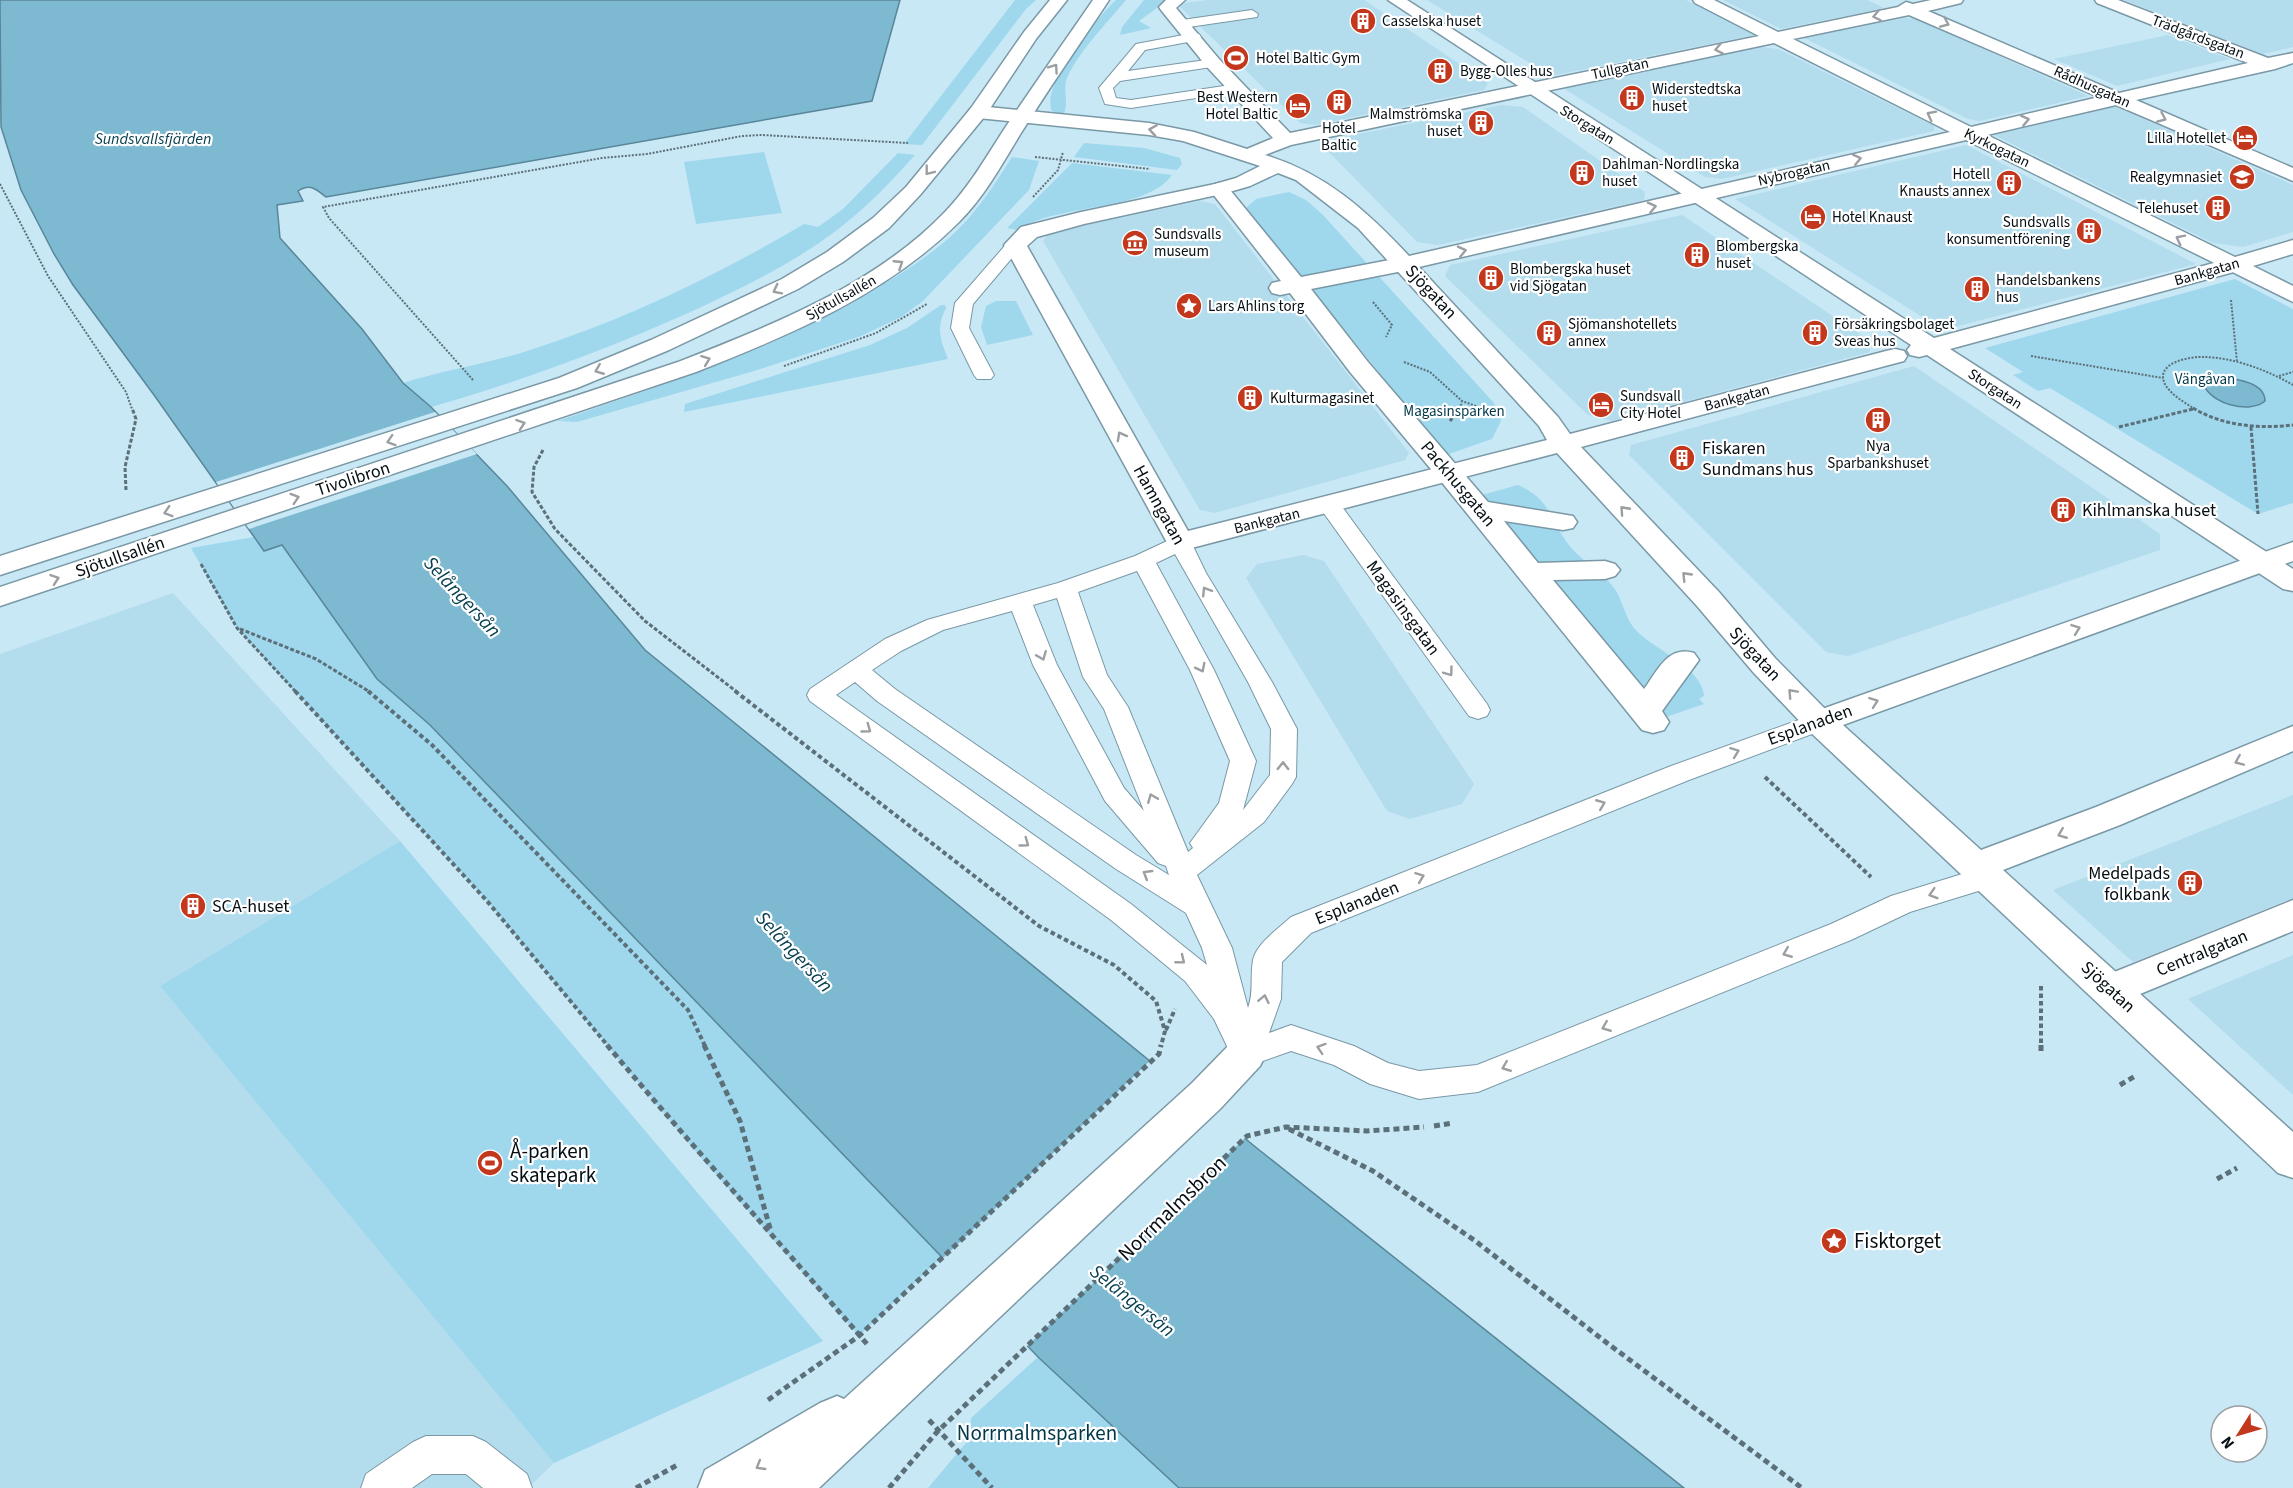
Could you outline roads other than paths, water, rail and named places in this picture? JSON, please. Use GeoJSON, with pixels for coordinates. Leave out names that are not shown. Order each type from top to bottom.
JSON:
{"type":"FeatureCollection","features":[{"type":"Feature","properties":{"kind":"street"},"geometry":{"type":"LineString","coordinates":[[973,120],[1030,36],[1059,0]]}},
{"type":"Feature","properties":{"kind":"street","name":"Sjötullsallén"},"geometry":{"type":"LineString","coordinates":[[466,443],[687,367],[765,337],[868,284],[909,257],[946,225],[973,194],[1001,154],[1017,124],[1101,0]]}},
{"type":"Feature","properties":{"kind":"street","name":"Storgatan"},"geometry":{"type":"LineString","coordinates":[[1396,0],[2293,582]]}},
{"type":"Feature","properties":{"kind":"street","name":"Kyrkogatan"},"geometry":{"type":"LineString","coordinates":[[1701,0],[2293,295]]}},
{"type":"Feature","properties":{"kind":"street","name":"Rådhusgatan"},"geometry":{"type":"LineString","coordinates":[[1891,0],[2293,175]]}},
{"type":"Feature","properties":{"kind":"street","name":"Tullgatan"},"geometry":{"type":"LineString","coordinates":[[1286,140],[1955,0]]}},
{"type":"Feature","properties":{"kind":"street","name":"Trädgårdsgatan"},"geometry":{"type":"LineString","coordinates":[[2103,0],[2293,74]]}},
{"type":"Feature","properties":{"kind":"street"},"geometry":{"type":"LineString","coordinates":[[1173,2],[1167,7],[1213,63],[1286,140],[1264,147],[1249,156]]}},
{"type":"Feature","properties":{"kind":"street","name":"Nybrogatan"},"geometry":{"type":"LineString","coordinates":[[1287,286],[1405,264],[2293,58]]}},
{"type":"Feature","properties":{"kind":"street","name":"Sjögatan"},"geometry":{"type":"LineString","coordinates":[[973,120],[1017,124],[1188,150],[1212,166],[1249,156],[1303,176],[1358,216],[1405,264],[1549,422],[1563,444],[1708,599],[1764,665],[1819,722],[2293,1159]]}},
{"type":"Feature","properties":{"kind":"street","name":"Tivolibron"},"geometry":{"type":"LineString","coordinates":[[232,506],[446,423],[568,383],[650,350],[790,284],[835,257],[881,223],[914,191],[973,120]]}},
{"type":"Feature","properties":{"kind":"street"},"geometry":{"type":"LineString","coordinates":[[1015,245],[1029,231],[1219,189],[1243,182],[1278,165]]}},
{"type":"Feature","properties":{"kind":"street"},"geometry":{"type":"LineString","coordinates":[[1153,202],[1180,191],[1212,166]]}},
{"type":"Feature","properties":{"kind":"street","name":"Packhusgatan"},"geometry":{"type":"LineString","coordinates":[[1219,189],[1287,286],[1332,330],[1359,367],[1479,509],[1648,717],[1683,660]]}},
{"type":"Feature","properties":{"kind":"street","name":"Hamngatan"},"geometry":{"type":"LineString","coordinates":[[1015,245],[1180,542]]}},
{"type":"Feature","properties":{"kind":"street","name":"Bankgatan"},"geometry":{"type":"LineString","coordinates":[[1180,542],[1450,474],[2293,248]]}},
{"type":"Feature","properties":{"kind":"street","name":"Tivolibron"},"geometry":{"type":"LineString","coordinates":[[232,506],[466,443]]}},
{"type":"Feature","properties":{"kind":"street","name":"Sjötullsallén"},"geometry":{"type":"LineString","coordinates":[[0,566],[232,506]]}},
{"type":"Feature","properties":{"kind":"street","name":"Sjötullsallén"},"geometry":{"type":"LineString","coordinates":[[0,597],[232,506]]}},
{"type":"Feature","properties":{"kind":"street"},"geometry":{"type":"LineString","coordinates":[[1479,509],[1563,522]]}},
{"type":"Feature","properties":{"kind":"street","name":"Esplanaden"},"geometry":{"type":"LineString","coordinates":[[1819,722],[2293,551]]}},
{"type":"Feature","properties":{"kind":"street"},"geometry":{"type":"LineString","coordinates":[[1530,572],[1605,570]]}},
{"type":"Feature","properties":{"kind":"street"},"geometry":{"type":"LineString","coordinates":[[1983,871],[2293,738]]}},
{"type":"Feature","properties":{"kind":"street","name":"Centralgatan"},"geometry":{"type":"LineString","coordinates":[[2111,990],[2293,915]]}},
{"type":"Feature","properties":{"kind":"street"},"geometry":{"type":"LineString","coordinates":[[783,1488],[1202,1100],[1245,1054]]}},
{"type":"Feature","properties":{"kind":"street"},"geometry":{"type":"LineString","coordinates":[[723,1488],[900,1382]]}},
{"type":"Feature","properties":{"kind":"lane"},"geometry":{"type":"LineString","coordinates":[[1237,88],[1131,104],[1110,100],[1106,88],[1141,46],[1252,14]]}},
{"type":"Feature","properties":{"kind":"lane"},"geometry":{"type":"LineString","coordinates":[[1116,77],[1213,63]]}},
{"type":"Feature","properties":{"kind":"lane"},"geometry":{"type":"LineString","coordinates":[[984,375],[960,328],[964,303],[1015,245]]}},
{"type":"Feature","properties":{"kind":"lane","name":"Magasinsgatan"},"geometry":{"type":"LineString","coordinates":[[1329,505],[1478,710]]}},
{"type":"Feature","properties":{"kind":"lane"},"geometry":{"type":"LineString","coordinates":[[1180,542],[1143,561],[1066,588],[935,625],[892,645],[819,695],[1121,912],[1195,972],[1225,1011],[1245,1054]]}},
{"type":"Feature","properties":{"kind":"lane","name":"Hamngatan"},"geometry":{"type":"LineString","coordinates":[[1180,542],[1260,682],[1284,729],[1283,777],[1255,815],[1182,872]]}},
{"type":"Feature","properties":{"kind":"lane"},"geometry":{"type":"LineString","coordinates":[[1143,561],[1207,680],[1231,730],[1243,762],[1232,806],[1182,872]]}},
{"type":"Feature","properties":{"kind":"lane"},"geometry":{"type":"LineString","coordinates":[[1066,588],[1095,677],[1116,707],[1182,872],[1217,948],[1245,1054]]}},
{"type":"Feature","properties":{"kind":"lane"},"geometry":{"type":"LineString","coordinates":[[1020,602],[1046,665],[1114,794],[1182,872]]}},
{"type":"Feature","properties":{"kind":"lane"},"geometry":{"type":"LineString","coordinates":[[855,669],[895,701],[1126,862],[1197,905]]}},
{"type":"Feature","properties":{"kind":"lane","name":"Esplanaden"},"geometry":{"type":"LineString","coordinates":[[1245,1054],[1266,999],[1268,958],[1301,925],[1738,751],[1819,722]]}},
{"type":"Feature","properties":{"kind":"lane"},"geometry":{"type":"LineString","coordinates":[[1245,1054],[1291,1038],[1343,1055],[1381,1074],[1419,1085],[1478,1078],[1830,936],[1983,871]]}},
{"type":"Feature","properties":{"kind":"lane"},"geometry":{"type":"LineString","coordinates":[[380,1488],[426,1455],[473,1455],[513,1488]]}},
{"type":"Feature","properties":{"kind":"water"},"geometry":{"type":"Polygon","coordinates":[[[0,0],[900,0],[872,101],[326,197],[316,189],[306,187],[298,191],[303,201],[277,205],[280,238],[362,329],[403,383],[431,407],[507,486],[645,650],[1258,1149],[1684,1488],[1179,1488],[1038,1357],[430,725],[377,679],[282,545],[264,551],[73,285],[21,190],[1,127],[0,0]]]}},
{"type":"Feature","properties":{"kind":"water"},"geometry":{"type":"Polygon","coordinates":[[[2212,378],[2235,379],[2252,384],[2259,388],[2265,401],[2250,407],[2222,402],[2208,392],[2204,385],[2212,378]]]}},
{"type":"Feature","properties":{"kind":"place","name":"Casselska huset"},"geometry":{"type":"Point","coordinates":[1363,21]}},
{"type":"Feature","properties":{"kind":"place","name":"Hotel Baltic Gym"},"geometry":{"type":"Point","coordinates":[1236,58]}},
{"type":"Feature","properties":{"kind":"place","name":"Bygg-Olles hus"},"geometry":{"type":"Point","coordinates":[1440,71]}},
{"type":"Feature","properties":{"kind":"place","name":"Widerstedtska huset"},"geometry":{"type":"Point","coordinates":[1632,98]}},
{"type":"Feature","properties":{"kind":"place","name":"Hotel Baltic"},"geometry":{"type":"Point","coordinates":[1339,102]}},
{"type":"Feature","properties":{"kind":"place","name":"Best Western Hotel Baltic"},"geometry":{"type":"Point","coordinates":[1298,106]}},
{"type":"Feature","properties":{"kind":"place","name":"Malmströmska huset"},"geometry":{"type":"Point","coordinates":[1481,123]}},
{"type":"Feature","properties":{"kind":"place","name":"Lilla Hotellet"},"geometry":{"type":"Point","coordinates":[2245,138]}},
{"type":"Feature","properties":{"kind":"place","name":"Dahlman-Nordlingska huset"},"geometry":{"type":"Point","coordinates":[1582,173]}},
{"type":"Feature","properties":{"kind":"place","name":"Realgymnasiet"},"geometry":{"type":"Point","coordinates":[2242,177]}},
{"type":"Feature","properties":{"kind":"place","name":"Hotell Knausts annex"},"geometry":{"type":"Point","coordinates":[2009,183]}},
{"type":"Feature","properties":{"kind":"place","name":"Telehuset"},"geometry":{"type":"Point","coordinates":[2218,208]}},
{"type":"Feature","properties":{"kind":"place","name":"Hotel Knaust"},"geometry":{"type":"Point","coordinates":[1813,217]}},
{"type":"Feature","properties":{"kind":"place","name":"Sundsvalls konsumentförening"},"geometry":{"type":"Point","coordinates":[2089,231]}},
{"type":"Feature","properties":{"kind":"place","name":"Sundsvalls museum"},"geometry":{"type":"Point","coordinates":[1135,243]}},
{"type":"Feature","properties":{"kind":"place","name":"Blombergska huset"},"geometry":{"type":"Point","coordinates":[1697,255]}},
{"type":"Feature","properties":{"kind":"place","name":"Blombergska huset vid Sjögatan"},"geometry":{"type":"Point","coordinates":[1491,278]}},
{"type":"Feature","properties":{"kind":"place","name":"Handelsbankens hus"},"geometry":{"type":"Point","coordinates":[1977,289]}},
{"type":"Feature","properties":{"kind":"place","name":"Lars Ahlins torg"},"geometry":{"type":"Point","coordinates":[1189,306]}},
{"type":"Feature","properties":{"kind":"place","name":"Sjömanshotellets annex"},"geometry":{"type":"Point","coordinates":[1549,333]}},
{"type":"Feature","properties":{"kind":"place","name":"Försäkringsbolaget Sveas hus"},"geometry":{"type":"Point","coordinates":[1815,333]}},
{"type":"Feature","properties":{"kind":"place","name":"Kulturmagasinet"},"geometry":{"type":"Point","coordinates":[1250,398]}},
{"type":"Feature","properties":{"kind":"place","name":"Sundsvall City Hotel"},"geometry":{"type":"Point","coordinates":[1601,405]}},
{"type":"Feature","properties":{"kind":"place","name":"Nya Sparbankshuset"},"geometry":{"type":"Point","coordinates":[1878,420]}},
{"type":"Feature","properties":{"kind":"place","name":"Fiskaren Sundmans hus"},"geometry":{"type":"Point","coordinates":[1682,458]}},
{"type":"Feature","properties":{"kind":"place","name":"Kihlmanska huset"},"geometry":{"type":"Point","coordinates":[2063,510]}},
{"type":"Feature","properties":{"kind":"place","name":"Medelpads folkbank"},"geometry":{"type":"Point","coordinates":[2190,883]}},
{"type":"Feature","properties":{"kind":"place","name":"SCA-huset"},"geometry":{"type":"Point","coordinates":[193,906]}},
{"type":"Feature","properties":{"kind":"place","name":"Å-parken skatepark"},"geometry":{"type":"Point","coordinates":[490,1163]}},
{"type":"Feature","properties":{"kind":"place","name":"Fisktorget"},"geometry":{"type":"Point","coordinates":[1834,1241]}},
{"type":"Feature","properties":{"kind":"water label","name":"Sundsvallsfjärden"},"geometry":{"type":"Point","coordinates":[153,139]}},
{"type":"Feature","properties":{"kind":"water label","name":"Selångersån"},"geometry":{"type":"Point","coordinates":[462,597]}},
{"type":"Feature","properties":{"kind":"water label","name":"Selångersån"},"geometry":{"type":"Point","coordinates":[794,952]}},
{"type":"Feature","properties":{"kind":"water label","name":"Selångersån"},"geometry":{"type":"Point","coordinates":[1132,1301]}},
{"type":"Feature","properties":{"kind":"park label","name":"Vängåvan"},"geometry":{"type":"Point","coordinates":[2205,379]}},
{"type":"Feature","properties":{"kind":"park label","name":"Magasinsparken"},"geometry":{"type":"Point","coordinates":[1454,411]}},
{"type":"Feature","properties":{"kind":"park label","name":"Norrmalmsparken"},"geometry":{"type":"Point","coordinates":[1037,1433]}}]}
